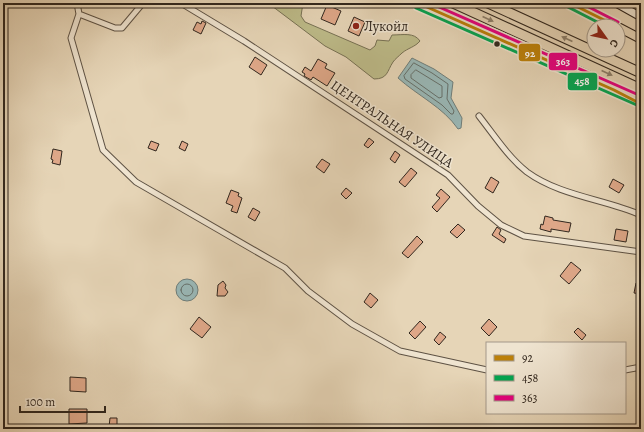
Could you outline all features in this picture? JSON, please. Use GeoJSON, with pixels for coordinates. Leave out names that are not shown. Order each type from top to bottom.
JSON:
{"type":"FeatureCollection","features":[{"type":"Feature","properties":{"kind":"highway"},"geometry":{"type":"LineString","coordinates":[[453,3],[641,89]]}},
{"type":"Feature","properties":{"kind":"highway"},"geometry":{"type":"LineString","coordinates":[[488,3],[641,73]]}},
{"type":"Feature","properties":{"kind":"main road"},"geometry":{"type":"LineString","coordinates":[[418,3],[614,90],[641,104]]}},
{"type":"Feature","properties":{"kind":"main road"},"geometry":{"type":"LineString","coordinates":[[570,3],[599,18]]}},
{"type":"Feature","properties":{"kind":"main road"},"geometry":{"type":"LineString","coordinates":[[616,3],[641,17]]}},
{"type":"Feature","properties":{"kind":"main road"},"geometry":{"type":"LineString","coordinates":[[626,32],[641,39]]}},
{"type":"Feature","properties":{"kind":"main road"},"geometry":{"type":"LineString","coordinates":[[614,90],[641,100]]}},
{"type":"Feature","properties":{"kind":"street"},"geometry":{"type":"LineString","coordinates":[[76,3],[78,14],[71,38],[103,150],[136,182],[285,268],[308,292],[352,324],[400,351],[486,370]]}},
{"type":"Feature","properties":{"kind":"street"},"geometry":{"type":"LineString","coordinates":[[78,14],[115,28],[122,28],[144,3]]}},
{"type":"Feature","properties":{"kind":"street","name":"ЦЕНТРАЛЬНАЯ УЛИЦА"},"geometry":{"type":"LineString","coordinates":[[181,3],[250,45],[448,175],[478,206],[501,225],[524,236],[641,252]]}},
{"type":"Feature","properties":{"kind":"street"},"geometry":{"type":"LineString","coordinates":[[479,116],[510,155],[527,172],[551,186],[641,215]]}},
{"type":"Feature","properties":{"kind":"street"},"geometry":{"type":"LineString","coordinates":[[626,370],[641,368]]}},
{"type":"Feature","properties":{"kind":"shaded area"},"geometry":{"type":"Polygon","coordinates":[[[268,3],[303,3],[301,16],[305,22],[370,50],[375,46],[377,40],[389,41],[392,35],[411,35],[418,38],[420,41],[416,45],[404,51],[393,62],[385,76],[379,79],[374,79],[346,57],[325,46],[268,3]]]}},
{"type":"Feature","properties":{"kind":"water"},"geometry":{"type":"Polygon","coordinates":[[[412,58],[434,69],[453,82],[451,98],[462,118],[461,128],[458,129],[438,108],[398,78],[412,58]]]}},
{"type":"Feature","properties":{"kind":"water"},"geometry":{"type":"Polygon","coordinates":[[[187,279],[191,280],[197,286],[197,294],[191,300],[187,301],[183,300],[177,294],[176,290],[177,286],[183,280],[187,279]]]}},
{"type":"Feature","properties":{"kind":"building"},"geometry":{"type":"Polygon","coordinates":[[[327,5],[341,11],[335,25],[321,19],[327,5]]]}},
{"type":"Feature","properties":{"kind":"building","name":"Лукойл"},"geometry":{"type":"Polygon","coordinates":[[[354,17],[365,22],[359,36],[348,31],[354,17]]]}},
{"type":"Feature","properties":{"kind":"building"},"geometry":{"type":"Polygon","coordinates":[[[202,21],[206,23],[201,34],[193,30],[197,22],[201,24],[202,21]]]}},
{"type":"Feature","properties":{"kind":"building"},"geometry":{"type":"Polygon","coordinates":[[[255,57],[267,65],[261,75],[249,67],[255,57]]]}},
{"type":"Feature","properties":{"kind":"building"},"geometry":{"type":"Polygon","coordinates":[[[318,59],[327,64],[325,68],[335,73],[327,86],[313,77],[311,80],[304,76],[305,74],[302,72],[305,67],[311,71],[318,59]]]}},
{"type":"Feature","properties":{"kind":"building"},"geometry":{"type":"Polygon","coordinates":[[[369,138],[374,142],[368,148],[364,145],[369,138]]]}},
{"type":"Feature","properties":{"kind":"building"},"geometry":{"type":"Polygon","coordinates":[[[151,141],[159,144],[156,151],[148,148],[151,141]]]}},
{"type":"Feature","properties":{"kind":"building"},"geometry":{"type":"Polygon","coordinates":[[[182,141],[188,144],[185,151],[179,148],[182,141]]]}},
{"type":"Feature","properties":{"kind":"building"},"geometry":{"type":"Polygon","coordinates":[[[53,149],[62,151],[60,165],[52,163],[53,160],[51,159],[53,149]]]}},
{"type":"Feature","properties":{"kind":"building"},"geometry":{"type":"Polygon","coordinates":[[[395,151],[400,155],[395,163],[390,159],[395,151]]]}},
{"type":"Feature","properties":{"kind":"building"},"geometry":{"type":"Polygon","coordinates":[[[322,159],[330,164],[324,173],[316,167],[322,159]]]}},
{"type":"Feature","properties":{"kind":"building"},"geometry":{"type":"Polygon","coordinates":[[[411,168],[417,173],[405,187],[399,182],[411,168]]]}},
{"type":"Feature","properties":{"kind":"building"},"geometry":{"type":"Polygon","coordinates":[[[491,177],[499,182],[493,193],[485,188],[491,177]]]}},
{"type":"Feature","properties":{"kind":"building"},"geometry":{"type":"Polygon","coordinates":[[[613,179],[624,185],[619,193],[609,187],[613,179]]]}},
{"type":"Feature","properties":{"kind":"building"},"geometry":{"type":"Polygon","coordinates":[[[346,188],[352,193],[346,199],[341,194],[346,188]]]}},
{"type":"Feature","properties":{"kind":"building"},"geometry":{"type":"Polygon","coordinates":[[[441,189],[450,197],[437,212],[432,207],[440,198],[436,195],[441,189]]]}},
{"type":"Feature","properties":{"kind":"building"},"geometry":{"type":"Polygon","coordinates":[[[231,190],[239,193],[238,196],[242,198],[237,213],[231,211],[233,206],[226,203],[231,190]]]}},
{"type":"Feature","properties":{"kind":"building"},"geometry":{"type":"Polygon","coordinates":[[[253,208],[260,212],[255,221],[248,217],[253,208]]]}},
{"type":"Feature","properties":{"kind":"building"},"geometry":{"type":"Polygon","coordinates":[[[545,216],[553,218],[553,220],[571,223],[569,232],[551,229],[551,232],[540,229],[541,224],[543,225],[545,216]]]}},
{"type":"Feature","properties":{"kind":"building"},"geometry":{"type":"Polygon","coordinates":[[[458,224],[465,230],[457,238],[450,232],[458,224]]]}},
{"type":"Feature","properties":{"kind":"building"},"geometry":{"type":"Polygon","coordinates":[[[497,227],[501,230],[499,234],[506,239],[504,243],[492,235],[497,227]]]}},
{"type":"Feature","properties":{"kind":"building"},"geometry":{"type":"Polygon","coordinates":[[[616,229],[628,231],[626,242],[614,240],[616,229]]]}},
{"type":"Feature","properties":{"kind":"building"},"geometry":{"type":"Polygon","coordinates":[[[417,236],[423,242],[408,258],[402,253],[417,236]]]}},
{"type":"Feature","properties":{"kind":"building"},"geometry":{"type":"Polygon","coordinates":[[[571,262],[581,270],[569,284],[560,276],[571,262]]]}},
{"type":"Feature","properties":{"kind":"building"},"geometry":{"type":"Polygon","coordinates":[[[223,281],[228,292],[225,296],[217,296],[218,285],[223,281]]]}},
{"type":"Feature","properties":{"kind":"building"},"geometry":{"type":"Polygon","coordinates":[[[636,283],[641,284],[641,294],[634,293],[636,283]]]}},
{"type":"Feature","properties":{"kind":"building"},"geometry":{"type":"Polygon","coordinates":[[[370,293],[378,300],[371,308],[364,302],[370,293]]]}},
{"type":"Feature","properties":{"kind":"building"},"geometry":{"type":"Polygon","coordinates":[[[199,317],[211,327],[202,338],[190,329],[199,317]]]}},
{"type":"Feature","properties":{"kind":"building"},"geometry":{"type":"Polygon","coordinates":[[[489,319],[497,327],[489,336],[481,328],[489,319]]]}},
{"type":"Feature","properties":{"kind":"building"},"geometry":{"type":"Polygon","coordinates":[[[420,321],[426,327],[415,339],[409,333],[420,321]]]}},
{"type":"Feature","properties":{"kind":"building"},"geometry":{"type":"Polygon","coordinates":[[[578,328],[586,335],[582,340],[574,332],[578,328]]]}},
{"type":"Feature","properties":{"kind":"building"},"geometry":{"type":"Polygon","coordinates":[[[440,332],[446,337],[439,345],[434,340],[440,332]]]}},
{"type":"Feature","properties":{"kind":"building"},"geometry":{"type":"Polygon","coordinates":[[[70,377],[86,378],[86,392],[70,391],[70,377]]]}},
{"type":"Feature","properties":{"kind":"building"},"geometry":{"type":"Polygon","coordinates":[[[69,409],[87,409],[87,423],[69,424],[69,409]]]}},
{"type":"Feature","properties":{"kind":"building"},"geometry":{"type":"Polygon","coordinates":[[[110,418],[117,418],[117,427],[109,427],[110,418]]]}},
{"type":"Feature","properties":{"kind":"transit line","name":"92"},"geometry":{"type":"LineString","coordinates":[[418,3],[614,90],[641,104]]}},
{"type":"Feature","properties":{"kind":"transit line","name":"363"},"geometry":{"type":"LineString","coordinates":[[430,3],[641,96]]}},
{"type":"Feature","properties":{"kind":"transit line","name":"92"},"geometry":{"type":"LineString","coordinates":[[570,3],[600,18]]}},
{"type":"Feature","properties":{"kind":"transit line","name":"363"},"geometry":{"type":"LineString","coordinates":[[581,3],[610,18]]}},
{"type":"Feature","properties":{"kind":"transit line","name":"458"},"geometry":{"type":"LineString","coordinates":[[568,7],[589,18]]}},
{"type":"Feature","properties":{"kind":"transit line","name":"458"},"geometry":{"type":"LineString","coordinates":[[416,8],[639,106]]}},
{"type":"Feature","properties":{"kind":"place","name":"Лукойл"},"geometry":{"type":"Point","coordinates":[356,26]}}]}
